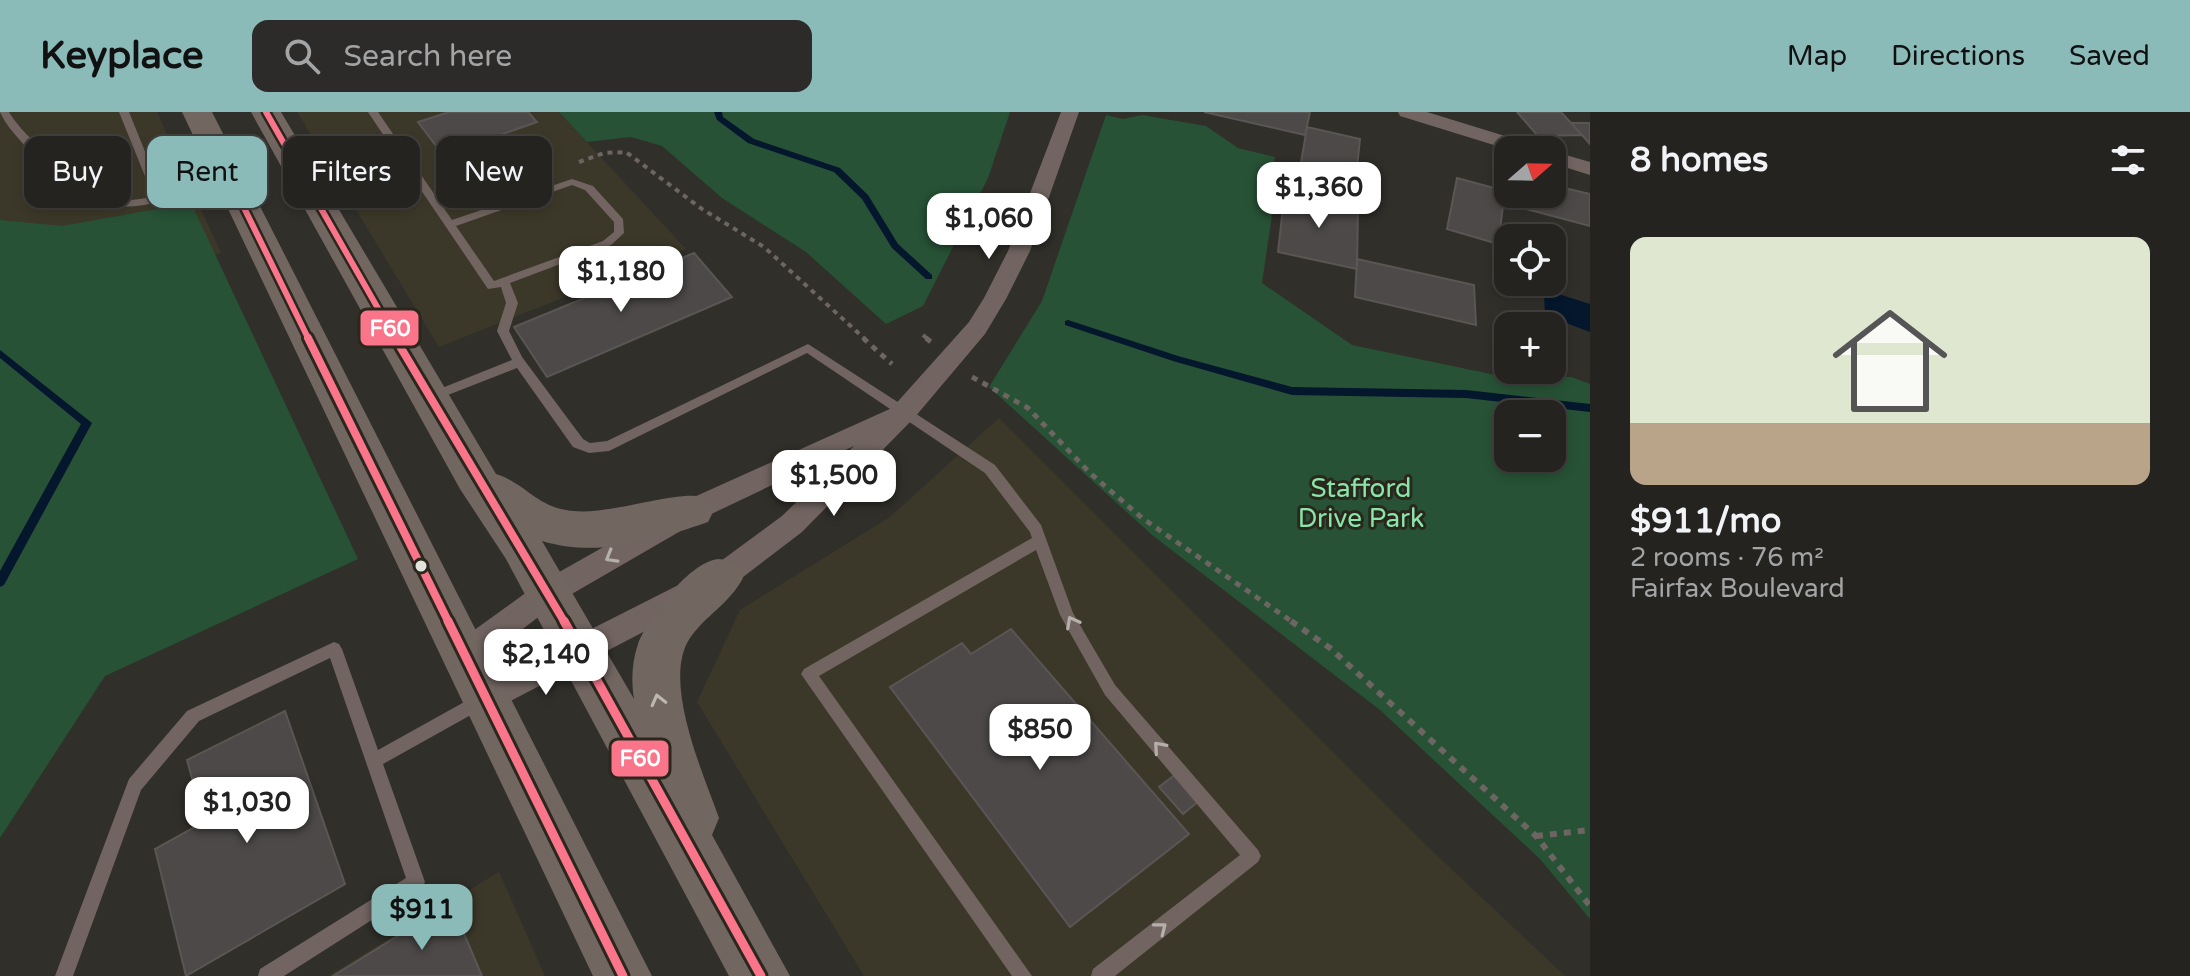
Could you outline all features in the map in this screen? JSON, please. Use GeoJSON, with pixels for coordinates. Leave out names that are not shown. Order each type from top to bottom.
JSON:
{"type":"FeatureCollection","features":[{"type":"Feature","properties":{"kind":"main road"},"geometry":{"type":"LineString","coordinates":[[197,112],[623,976]]}},
{"type":"Feature","properties":{"kind":"main road"},"geometry":{"type":"LineString","coordinates":[[266,112],[283,142]]}},
{"type":"Feature","properties":{"kind":"main road"},"geometry":{"type":"LineString","coordinates":[[321,208],[475,477],[548,593],[761,976]]}},
{"type":"Feature","properties":{"kind":"main road"},"geometry":{"type":"LineString","coordinates":[[475,477],[532,520],[576,529],[638,526],[693,510]]}},
{"type":"Feature","properties":{"kind":"main road"},"geometry":{"type":"LineString","coordinates":[[720,578],[671,625],[661,644],[654,682],[722,908]]}},
{"type":"Feature","properties":{"kind":"street"},"geometry":{"type":"LineString","coordinates":[[477,676],[578,649],[720,578],[792,524],[906,410],[977,328],[1019,251],[1070,112]]}},
{"type":"Feature","properties":{"kind":"street"},"geometry":{"type":"LineString","coordinates":[[1407,112],[1494,139]]}},
{"type":"Feature","properties":{"kind":"street"},"geometry":{"type":"LineString","coordinates":[[1566,161],[1590,169]]}},
{"type":"Feature","properties":{"kind":"street"},"geometry":{"type":"LineString","coordinates":[[477,676],[548,593],[759,476],[906,410]]}},
{"type":"Feature","properties":{"kind":"lane"},"geometry":{"type":"LineString","coordinates":[[4,112],[16,132],[45,158],[115,202],[149,201],[156,191],[124,112]]}},
{"type":"Feature","properties":{"kind":"lane"},"geometry":{"type":"LineString","coordinates":[[373,112],[389,136]]}},
{"type":"Feature","properties":{"kind":"lane"},"geometry":{"type":"LineString","coordinates":[[420,181],[492,286],[607,243],[619,233],[619,221],[589,188],[572,182],[450,224]]}},
{"type":"Feature","properties":{"kind":"lane"},"geometry":{"type":"LineString","coordinates":[[504,281],[512,303],[503,331],[520,362],[578,443],[589,448],[609,446],[808,348],[906,410],[990,469],[1018,501],[1036,529],[1067,615],[1110,690],[1252,856],[1100,976]]}},
{"type":"Feature","properties":{"kind":"lane"},"geometry":{"type":"LineString","coordinates":[[430,398],[520,362]]}},
{"type":"Feature","properties":{"kind":"lane"},"geometry":{"type":"LineString","coordinates":[[1023,976],[809,674],[1039,541]]}},
{"type":"Feature","properties":{"kind":"lane"},"geometry":{"type":"LineString","coordinates":[[64,976],[135,785],[193,716],[334,649],[416,882],[267,976]]}},
{"type":"Feature","properties":{"kind":"lane"},"geometry":{"type":"LineString","coordinates":[[375,760],[477,676]]}},
{"type":"Feature","properties":{"kind":"path"},"geometry":{"type":"LineString","coordinates":[[578,163],[604,153],[626,152],[702,209],[764,247],[892,364]]}},
{"type":"Feature","properties":{"kind":"path"},"geometry":{"type":"LineString","coordinates":[[981,384],[1028,408],[1090,473],[1142,518],[1330,648],[1536,836],[1590,906]]}},
{"type":"Feature","properties":{"kind":"path"},"geometry":{"type":"LineString","coordinates":[[1536,836],[1590,830]]}},
{"type":"Feature","properties":{"kind":"shaded area"},"geometry":{"type":"Polygon","coordinates":[[[0,112],[157,112],[168,136],[147,136],[147,208],[201,208],[221,253],[8,327],[0,327],[0,112]]]}},
{"type":"Feature","properties":{"kind":"shaded area"},"geometry":{"type":"Polygon","coordinates":[[[297,112],[559,112],[686,249],[439,347],[355,208],[420,208],[420,136],[312,136],[297,112]]]}},
{"type":"Feature","properties":{"kind":"shaded area"},"geometry":{"type":"Polygon","coordinates":[[[999,418],[1430,849],[1565,976],[864,976],[697,702],[740,610],[890,517],[999,418]]]}},
{"type":"Feature","properties":{"kind":"shaded area"},"geometry":{"type":"Polygon","coordinates":[[[499,872],[545,976],[328,976],[499,872]]]}},
{"type":"Feature","properties":{"kind":"green space"},"geometry":{"type":"Polygon","coordinates":[[[559,112],[1010,112],[988,178],[923,306],[886,324],[806,252],[722,198],[662,146],[631,137],[587,142],[559,112]]]}},
{"type":"Feature","properties":{"kind":"green space","name":"Stafford Drive Park"},"geometry":{"type":"Polygon","coordinates":[[[1106,115],[1123,119],[1142,115],[1206,126],[1238,148],[1275,157],[1272,171],[1278,175],[1262,283],[1352,345],[1494,375],[1494,384],[1566,384],[1566,377],[1590,384],[1590,919],[1540,859],[1380,710],[1152,535],[989,387],[1042,301],[1106,115]]]}},
{"type":"Feature","properties":{"kind":"green space"},"geometry":{"type":"Polygon","coordinates":[[[163,208],[193,208],[358,559],[105,676],[0,838],[0,220],[62,226],[163,208]]]}},
{"type":"Feature","properties":{"kind":"water"},"geometry":{"type":"Polygon","coordinates":[[[1544,296],[1565,296],[1590,304],[1590,332],[1566,323],[1566,312],[1545,312],[1544,296]]]}},
{"type":"Feature","properties":{"kind":"building"},"geometry":{"type":"Polygon","coordinates":[[[449,112],[528,112],[537,122],[497,136],[436,136],[436,146],[418,122],[449,112]]]}},
{"type":"Feature","properties":{"kind":"building"},"geometry":{"type":"Polygon","coordinates":[[[1204,112],[1310,112],[1305,135],[1204,112]]]}},
{"type":"Feature","properties":{"kind":"building"},"geometry":{"type":"Polygon","coordinates":[[[1517,112],[1561,112],[1582,135],[1538,136],[1517,112]]]}},
{"type":"Feature","properties":{"kind":"building"},"geometry":{"type":"Polygon","coordinates":[[[1571,123],[1590,123],[1590,144],[1582,135],[1571,123]]]}},
{"type":"Feature","properties":{"kind":"building"},"geometry":{"type":"Polygon","coordinates":[[[1307,127],[1360,139],[1353,205],[1296,192],[1307,127]]]}},
{"type":"Feature","properties":{"kind":"building"},"geometry":{"type":"Polygon","coordinates":[[[1457,178],[1494,188],[1494,208],[1503,208],[1501,224],[1494,224],[1494,243],[1447,229],[1457,178]]]}},
{"type":"Feature","properties":{"kind":"building"},"geometry":{"type":"Polygon","coordinates":[[[1566,188],[1590,194],[1590,226],[1523,208],[1566,208],[1566,188]]]}},
{"type":"Feature","properties":{"kind":"building"},"geometry":{"type":"Polygon","coordinates":[[[1285,190],[1358,206],[1357,269],[1278,252],[1285,190]]]}},
{"type":"Feature","properties":{"kind":"building"},"geometry":{"type":"Polygon","coordinates":[[[694,253],[732,297],[547,377],[514,327],[694,253]]]}},
{"type":"Feature","properties":{"kind":"building"},"geometry":{"type":"Polygon","coordinates":[[[1357,259],[1474,285],[1476,325],[1355,297],[1357,259]]]}},
{"type":"Feature","properties":{"kind":"building"},"geometry":{"type":"Polygon","coordinates":[[[1011,629],[1189,834],[1070,927],[890,687],[962,643],[971,654],[1011,629]]]}},
{"type":"Feature","properties":{"kind":"building"},"geometry":{"type":"Polygon","coordinates":[[[285,711],[345,884],[186,976],[155,849],[204,822],[187,760],[285,711]]]}},
{"type":"Feature","properties":{"kind":"building"},"geometry":{"type":"Polygon","coordinates":[[[1176,774],[1200,800],[1183,814],[1159,787],[1176,774]]]}},
{"type":"Feature","properties":{"kind":"building"},"geometry":{"type":"Polygon","coordinates":[[[451,903],[482,976],[333,976],[451,903]]]}},
{"type":"Feature","properties":{"kind":"waterway"},"geometry":{"type":"LineString","coordinates":[[718,112],[720,118],[751,141],[837,170],[865,197],[895,246],[929,277]]}},
{"type":"Feature","properties":{"kind":"waterway"},"geometry":{"type":"LineString","coordinates":[[1068,323],[1176,359],[1292,391],[1466,394],[1590,408]]}},
{"type":"Feature","properties":{"kind":"waterway"},"geometry":{"type":"LineString","coordinates":[[0,353],[87,423],[0,582]]}},
{"type":"Feature","properties":{"kind":"transit line","name":"F60"},"geometry":{"type":"LineString","coordinates":[[266,112],[475,477],[522,546],[761,976]]}},
{"type":"Feature","properties":{"kind":"transit line","name":"F60"},"geometry":{"type":"LineString","coordinates":[[244,208],[623,976]]}}]}
